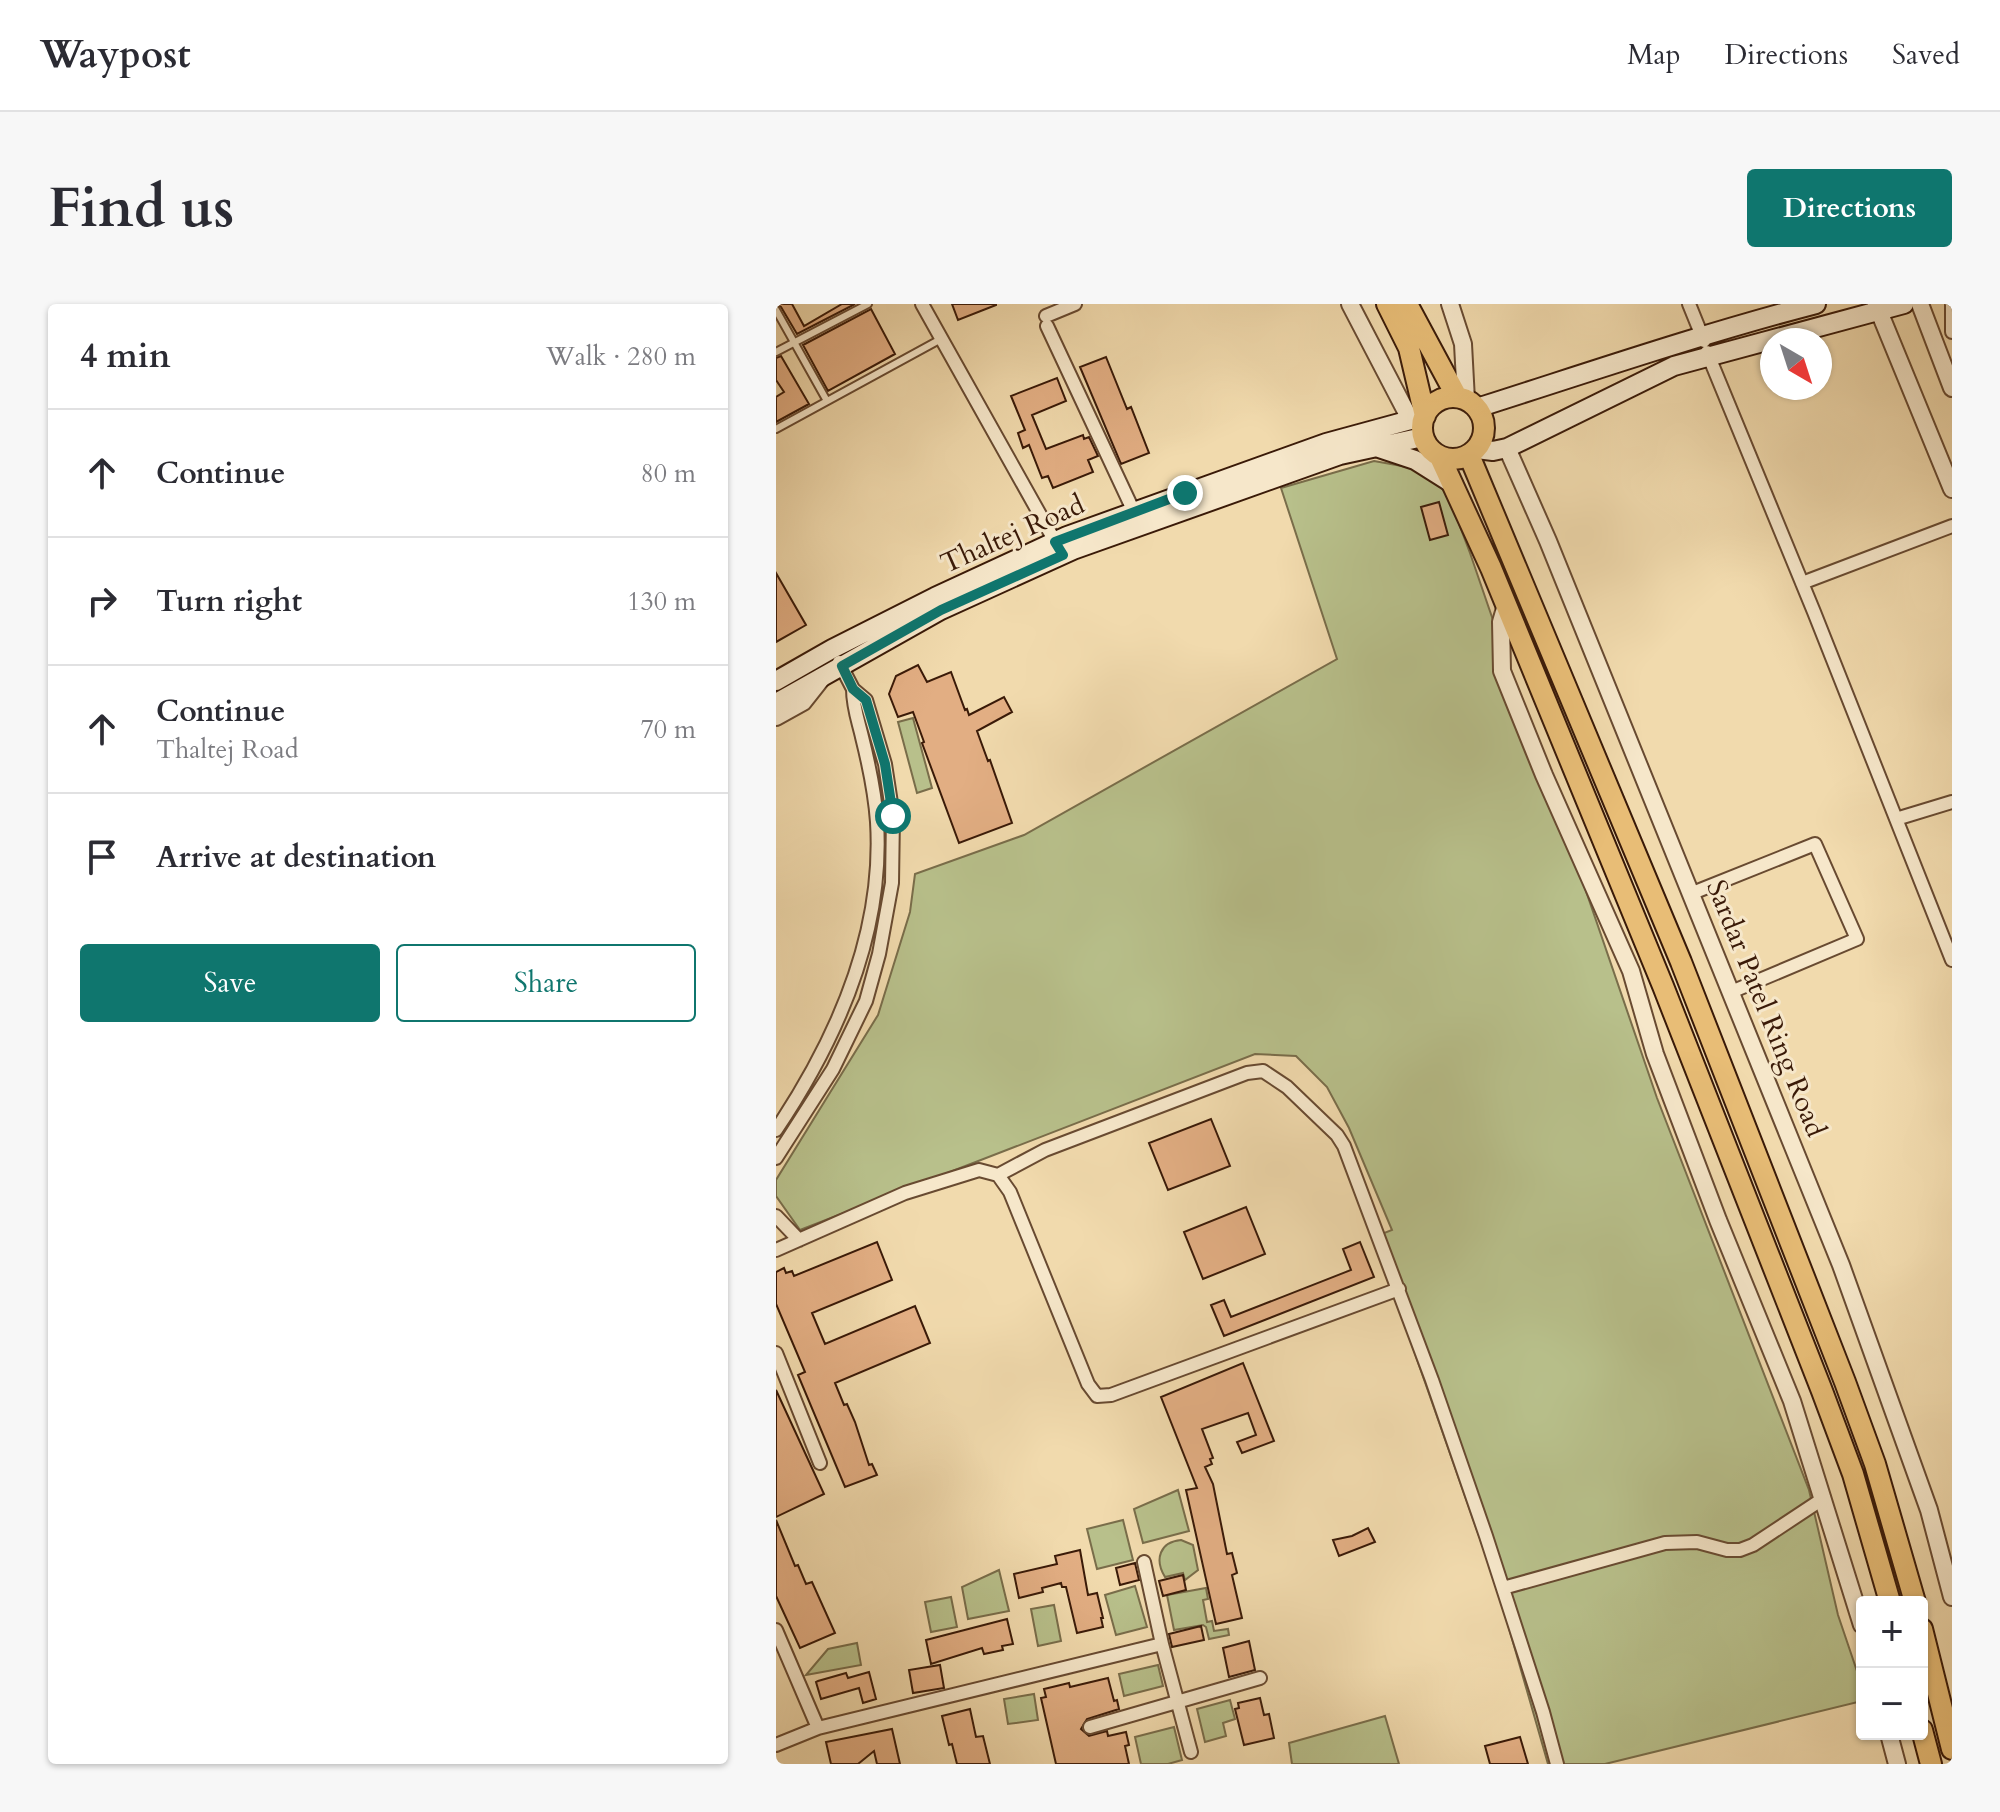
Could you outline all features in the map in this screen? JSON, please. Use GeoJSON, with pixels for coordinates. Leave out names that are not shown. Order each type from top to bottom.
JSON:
{"type":"FeatureCollection","features":[{"type":"Feature","properties":{"kind":"highway"},"geometry":{"type":"LineString","coordinates":[[1387,304],[1409,348],[1420,425],[1455,485],[1663,986],[1853,1474],[1888,1596]]}},
{"type":"Feature","properties":{"kind":"highway"},"geometry":{"type":"LineString","coordinates":[[1407,304],[1467,402],[1484,421],[1485,431],[1473,452],[1460,459],[1440,457]]}},
{"type":"Feature","properties":{"kind":"highway"},"geometry":{"type":"LineString","coordinates":[[1420,425],[1438,401],[1467,402]]}},
{"type":"Feature","properties":{"kind":"highway"},"geometry":{"type":"LineString","coordinates":[[1473,452],[1681,962],[1828,1338],[1875,1464],[1913,1596]]}},
{"type":"Feature","properties":{"kind":"highway"},"geometry":{"type":"LineString","coordinates":[[1928,1653],[1952,1749]]}},
{"type":"Feature","properties":{"kind":"highway"},"geometry":{"type":"LineString","coordinates":[[1925,1740],[1931,1764]]}},
{"type":"Feature","properties":{"kind":"main road"},"geometry":{"type":"LineString","coordinates":[[1473,452],[1507,448],[1674,366],[1705,347],[1816,304]]}},
{"type":"Feature","properties":{"kind":"main road"},"geometry":{"type":"LineString","coordinates":[[1467,402],[1648,354],[1705,347],[1877,307],[1904,304]]}},
{"type":"Feature","properties":{"kind":"main road"},"geometry":{"type":"LineString","coordinates":[[777,707],[823,677],[941,610],[1059,548],[1340,455],[1376,447],[1420,425]]}},
{"type":"Feature","properties":{"kind":"main road","name":"Thaltej Road"},"geometry":{"type":"LineString","coordinates":[[776,681],[935,597],[1059,548],[1134,512],[1326,443],[1420,425]]}},
{"type":"Feature","properties":{"kind":"main road"},"geometry":{"type":"LineString","coordinates":[[1376,447],[1415,460],[1455,485]]}},
{"type":"Feature","properties":{"kind":"street"},"geometry":{"type":"LineString","coordinates":[[922,304],[1059,548]]}},
{"type":"Feature","properties":{"kind":"street"},"geometry":{"type":"LineString","coordinates":[[1075,304],[1052,314],[1134,512]]}},
{"type":"Feature","properties":{"kind":"street"},"geometry":{"type":"LineString","coordinates":[[1350,304],[1420,425]]}},
{"type":"Feature","properties":{"kind":"street"},"geometry":{"type":"LineString","coordinates":[[1450,304],[1463,344],[1467,402]]}},
{"type":"Feature","properties":{"kind":"street"},"geometry":{"type":"LineString","coordinates":[[1689,304],[1952,960]]}},
{"type":"Feature","properties":{"kind":"street"},"geometry":{"type":"LineString","coordinates":[[1920,304],[1952,388]]}},
{"type":"Feature","properties":{"kind":"street"},"geometry":{"type":"LineString","coordinates":[[1952,304],[1952,331]]}},
{"type":"Feature","properties":{"kind":"street"},"geometry":{"type":"LineString","coordinates":[[1877,307],[1952,489]]}},
{"type":"Feature","properties":{"kind":"street","name":"Sardar Patel Ring Road"},"geometry":{"type":"LineString","coordinates":[[1507,448],[1554,555],[1813,1192],[1929,1510],[1952,1597]]}},
{"type":"Feature","properties":{"kind":"street"},"geometry":{"type":"LineString","coordinates":[[1802,583],[1952,526]]}},
{"type":"Feature","properties":{"kind":"street"},"geometry":{"type":"LineString","coordinates":[[1506,605],[1501,622],[1502,671],[1544,775],[1631,971],[1655,1054],[1792,1401],[1856,1605]]}},
{"type":"Feature","properties":{"kind":"street"},"geometry":{"type":"LineString","coordinates":[[776,1158],[833,1069],[866,1001],[877,966],[890,895],[894,852],[891,789],[866,700],[853,689],[832,649]]}},
{"type":"Feature","properties":{"kind":"street"},"geometry":{"type":"LineString","coordinates":[[776,668],[813,660]]}},
{"type":"Feature","properties":{"kind":"street"},"geometry":{"type":"LineString","coordinates":[[776,1130],[806,1082],[845,1006],[858,968],[874,896],[877,821],[871,780],[853,705],[853,689]]}},
{"type":"Feature","properties":{"kind":"street"},"geometry":{"type":"LineString","coordinates":[[1896,819],[1952,802]]}},
{"type":"Feature","properties":{"kind":"street"},"geometry":{"type":"LineString","coordinates":[[1690,894],[1815,844],[1857,939],[1731,992]]}},
{"type":"Feature","properties":{"kind":"street"},"geometry":{"type":"LineString","coordinates":[[998,1175],[1045,1150],[1247,1073],[1263,1071],[1287,1087],[1337,1135],[1399,1289],[1503,1588],[1557,1764]]}},
{"type":"Feature","properties":{"kind":"street"},"geometry":{"type":"LineString","coordinates":[[776,1250],[905,1193],[979,1170],[998,1175],[1010,1192],[1088,1384],[1097,1396],[1111,1395],[1196,1365],[1399,1289]]}},
{"type":"Feature","properties":{"kind":"street"},"geometry":{"type":"LineString","coordinates":[[776,1216],[799,1240]]}},
{"type":"Feature","properties":{"kind":"street"},"geometry":{"type":"LineString","coordinates":[[776,1353],[820,1463]]}},
{"type":"Feature","properties":{"kind":"street"},"geometry":{"type":"LineString","coordinates":[[1503,1588],[1665,1543],[1697,1542],[1740,1550],[1753,1545],[1824,1498]]}},
{"type":"Feature","properties":{"kind":"street"},"geometry":{"type":"LineString","coordinates":[[1144,1562],[1191,1752]]}},
{"type":"Feature","properties":{"kind":"street"},"geometry":{"type":"LineString","coordinates":[[776,1630],[818,1728]]}},
{"type":"Feature","properties":{"kind":"street"},"geometry":{"type":"LineString","coordinates":[[776,1745],[818,1728],[1162,1644]]}},
{"type":"Feature","properties":{"kind":"street"},"geometry":{"type":"LineString","coordinates":[[1090,1727],[1260,1678]]}},
{"type":"Feature","properties":{"kind":"street"},"geometry":{"type":"LineString","coordinates":[[1891,1740],[1897,1764]]}},
{"type":"Feature","properties":{"kind":"lane"},"geometry":{"type":"LineString","coordinates":[[776,352],[868,304]]}},
{"type":"Feature","properties":{"kind":"lane"},"geometry":{"type":"LineString","coordinates":[[776,310],[827,401]]}},
{"type":"Feature","properties":{"kind":"lane"},"geometry":{"type":"LineString","coordinates":[[776,429],[942,339]]}},
{"type":"Feature","properties":{"kind":"green space"},"geometry":{"type":"Polygon","coordinates":[[[1374,461],[1413,468],[1447,492],[1657,1098],[1809,1490],[1838,1615],[1856,1668],[1856,1702],[1605,1764],[1548,1764],[1498,1590],[1374,1237],[1392,1230],[1349,1128],[1327,1087],[1296,1056],[1255,1054],[800,1230],[776,1196],[776,1180],[878,1015],[910,912],[915,874],[1024,835],[1337,659],[1281,488],[1374,461]]]}},
{"type":"Feature","properties":{"kind":"green space"},"geometry":{"type":"Polygon","coordinates":[[[913,718],[932,788],[917,793],[898,722],[913,718]]]}},
{"type":"Feature","properties":{"kind":"green space"},"geometry":{"type":"Polygon","coordinates":[[[1178,1490],[1189,1531],[1143,1543],[1134,1509],[1178,1490]]]}},
{"type":"Feature","properties":{"kind":"green space"},"geometry":{"type":"Polygon","coordinates":[[[1123,1520],[1133,1560],[1097,1569],[1087,1529],[1123,1520]]]}},
{"type":"Feature","properties":{"kind":"green space"},"geometry":{"type":"Polygon","coordinates":[[[1181,1540],[1193,1545],[1198,1570],[1185,1580],[1183,1573],[1165,1577],[1160,1564],[1161,1552],[1168,1544],[1181,1540]]]}},
{"type":"Feature","properties":{"kind":"green space"},"geometry":{"type":"Polygon","coordinates":[[[999,1570],[1009,1611],[968,1619],[962,1587],[999,1570]]]}},
{"type":"Feature","properties":{"kind":"green space"},"geometry":{"type":"Polygon","coordinates":[[[1135,1586],[1147,1627],[1116,1635],[1105,1595],[1135,1586]]]}},
{"type":"Feature","properties":{"kind":"green space"},"geometry":{"type":"Polygon","coordinates":[[[1206,1588],[1208,1599],[1203,1600],[1207,1622],[1212,1621],[1214,1631],[1228,1629],[1229,1635],[1209,1639],[1203,1625],[1174,1630],[1167,1595],[1206,1588]]]}},
{"type":"Feature","properties":{"kind":"green space"},"geometry":{"type":"Polygon","coordinates":[[[951,1597],[957,1627],[931,1632],[925,1602],[951,1597]]]}},
{"type":"Feature","properties":{"kind":"green space"},"geometry":{"type":"Polygon","coordinates":[[[1054,1605],[1061,1641],[1038,1646],[1031,1609],[1054,1605]]]}},
{"type":"Feature","properties":{"kind":"green space"},"geometry":{"type":"Polygon","coordinates":[[[857,1643],[861,1665],[806,1675],[828,1649],[857,1643]]]}},
{"type":"Feature","properties":{"kind":"green space"},"geometry":{"type":"Polygon","coordinates":[[[1158,1665],[1163,1686],[1124,1696],[1119,1674],[1158,1665]]]}},
{"type":"Feature","properties":{"kind":"green space"},"geometry":{"type":"Polygon","coordinates":[[[1034,1694],[1038,1720],[1008,1724],[1004,1699],[1034,1694]]]}},
{"type":"Feature","properties":{"kind":"green space"},"geometry":{"type":"Polygon","coordinates":[[[1230,1700],[1235,1719],[1223,1723],[1226,1736],[1205,1742],[1197,1709],[1230,1700]]]}},
{"type":"Feature","properties":{"kind":"green space"},"geometry":{"type":"Polygon","coordinates":[[[1385,1716],[1399,1764],[1292,1764],[1289,1743],[1385,1716]]]}},
{"type":"Feature","properties":{"kind":"green space"},"geometry":{"type":"Polygon","coordinates":[[[1174,1727],[1182,1760],[1168,1764],[1141,1764],[1135,1737],[1174,1727]]]}},
{"type":"Feature","properties":{"kind":"building"},"geometry":{"type":"Polygon","coordinates":[[[776,304],[792,304],[804,326],[842,304],[855,304],[797,334],[776,304]]]}},
{"type":"Feature","properties":{"kind":"building"},"geometry":{"type":"Polygon","coordinates":[[[952,304],[996,304],[996,305],[958,320],[952,304]]]}},
{"type":"Feature","properties":{"kind":"building"},"geometry":{"type":"Polygon","coordinates":[[[871,309],[895,354],[828,391],[803,345],[871,309]]]}},
{"type":"Feature","properties":{"kind":"building"},"geometry":{"type":"Polygon","coordinates":[[[781,356],[809,404],[776,422],[776,397],[784,392],[776,380],[776,358],[781,356]]]}},
{"type":"Feature","properties":{"kind":"building"},"geometry":{"type":"Polygon","coordinates":[[[1106,357],[1149,453],[1121,464],[1080,367],[1106,357]]]}},
{"type":"Feature","properties":{"kind":"building"},"geometry":{"type":"Polygon","coordinates":[[[1057,378],[1066,401],[1032,415],[1046,449],[1083,435],[1084,439],[1089,437],[1098,456],[1088,460],[1093,472],[1053,488],[1048,476],[1042,478],[1029,445],[1023,448],[1018,433],[1025,430],[1011,396],[1057,378]]]}},
{"type":"Feature","properties":{"kind":"building"},"geometry":{"type":"Polygon","coordinates":[[[1439,502],[1448,535],[1430,540],[1421,507],[1439,502]]]}},
{"type":"Feature","properties":{"kind":"building"},"geometry":{"type":"Polygon","coordinates":[[[776,573],[806,625],[776,642],[776,573]]]}},
{"type":"Feature","properties":{"kind":"building"},"geometry":{"type":"Polygon","coordinates":[[[918,665],[927,682],[951,672],[969,715],[1004,697],[1012,712],[977,731],[1012,823],[959,843],[913,712],[898,717],[889,694],[896,676],[918,665]]]}},
{"type":"Feature","properties":{"kind":"building"},"geometry":{"type":"Polygon","coordinates":[[[1211,1119],[1230,1166],[1168,1190],[1149,1143],[1211,1119]]]}},
{"type":"Feature","properties":{"kind":"building"},"geometry":{"type":"Polygon","coordinates":[[[1246,1207],[1265,1254],[1203,1279],[1184,1232],[1246,1207]]]}},
{"type":"Feature","properties":{"kind":"building"},"geometry":{"type":"Polygon","coordinates":[[[877,1242],[892,1280],[812,1313],[825,1344],[915,1306],[930,1343],[835,1383],[855,1422],[869,1465],[872,1464],[877,1475],[845,1487],[798,1375],[805,1372],[776,1304],[776,1272],[784,1268],[786,1273],[792,1271],[794,1276],[877,1242]]]}},
{"type":"Feature","properties":{"kind":"building"},"geometry":{"type":"Polygon","coordinates":[[[1360,1242],[1374,1277],[1224,1336],[1211,1305],[1224,1300],[1231,1317],[1351,1270],[1343,1249],[1360,1242]]]}},
{"type":"Feature","properties":{"kind":"building"},"geometry":{"type":"Polygon","coordinates":[[[1243,1363],[1274,1441],[1242,1453],[1237,1442],[1256,1435],[1248,1413],[1202,1429],[1213,1458],[1210,1459],[1212,1464],[1205,1467],[1213,1484],[1227,1554],[1232,1553],[1237,1573],[1232,1575],[1242,1618],[1216,1624],[1186,1490],[1197,1488],[1161,1397],[1243,1363]]]}},
{"type":"Feature","properties":{"kind":"building"},"geometry":{"type":"Polygon","coordinates":[[[776,1390],[824,1494],[776,1517],[776,1390]]]}},
{"type":"Feature","properties":{"kind":"building"},"geometry":{"type":"Polygon","coordinates":[[[776,1520],[795,1566],[798,1565],[806,1584],[812,1582],[835,1633],[800,1648],[776,1596],[776,1520]]]}},
{"type":"Feature","properties":{"kind":"building"},"geometry":{"type":"Polygon","coordinates":[[[1368,1528],[1375,1542],[1339,1556],[1333,1540],[1368,1528]]]}},
{"type":"Feature","properties":{"kind":"building"},"geometry":{"type":"Polygon","coordinates":[[[1080,1550],[1088,1595],[1097,1593],[1103,1627],[1077,1633],[1066,1587],[1062,1587],[1061,1583],[1042,1588],[1043,1592],[1019,1598],[1014,1574],[1057,1564],[1055,1556],[1080,1550]]]}},
{"type":"Feature","properties":{"kind":"building"},"geometry":{"type":"Polygon","coordinates":[[[1135,1563],[1139,1580],[1120,1585],[1116,1568],[1135,1563]]]}},
{"type":"Feature","properties":{"kind":"building"},"geometry":{"type":"Polygon","coordinates":[[[1183,1575],[1186,1590],[1163,1596],[1159,1581],[1183,1575]]]}},
{"type":"Feature","properties":{"kind":"building"},"geometry":{"type":"Polygon","coordinates":[[[1007,1619],[1013,1644],[1002,1646],[1003,1650],[984,1654],[982,1648],[931,1664],[926,1640],[1007,1619]]]}},
{"type":"Feature","properties":{"kind":"building"},"geometry":{"type":"Polygon","coordinates":[[[1201,1626],[1204,1640],[1172,1647],[1169,1634],[1201,1626]]]}},
{"type":"Feature","properties":{"kind":"building"},"geometry":{"type":"Polygon","coordinates":[[[1249,1641],[1255,1670],[1229,1677],[1223,1648],[1249,1641]]]}},
{"type":"Feature","properties":{"kind":"building"},"geometry":{"type":"Polygon","coordinates":[[[940,1665],[944,1688],[913,1693],[909,1670],[940,1665]]]}},
{"type":"Feature","properties":{"kind":"building"},"geometry":{"type":"Polygon","coordinates":[[[869,1672],[876,1699],[863,1703],[859,1688],[821,1699],[816,1682],[846,1673],[848,1678],[869,1672]]]}},
{"type":"Feature","properties":{"kind":"building"},"geometry":{"type":"Polygon","coordinates":[[[1108,1678],[1119,1709],[1087,1719],[1081,1729],[1089,1736],[1107,1731],[1108,1736],[1126,1732],[1129,1764],[1056,1764],[1041,1698],[1046,1697],[1044,1689],[1069,1683],[1070,1687],[1108,1678]]]}},
{"type":"Feature","properties":{"kind":"building"},"geometry":{"type":"Polygon","coordinates":[[[1260,1698],[1264,1715],[1269,1714],[1274,1738],[1244,1745],[1235,1709],[1239,1708],[1238,1703],[1260,1698]]]}},
{"type":"Feature","properties":{"kind":"building"},"geometry":{"type":"Polygon","coordinates":[[[970,1709],[976,1737],[983,1736],[990,1764],[957,1764],[952,1744],[949,1745],[942,1716],[970,1709]]]}},
{"type":"Feature","properties":{"kind":"building"},"geometry":{"type":"Polygon","coordinates":[[[892,1729],[900,1764],[877,1764],[874,1751],[858,1764],[831,1764],[826,1742],[892,1729]]]}},
{"type":"Feature","properties":{"kind":"building"},"geometry":{"type":"Polygon","coordinates":[[[1520,1737],[1528,1764],[1490,1764],[1485,1746],[1520,1737]]]}},
{"type":"Feature","properties":{"kind":"route"},"geometry":{"type":"LineString","coordinates":[[893,816],[891,789],[866,700],[853,689],[842,666],[941,610],[1063,555],[1055,542],[1185,493]]}}]}
